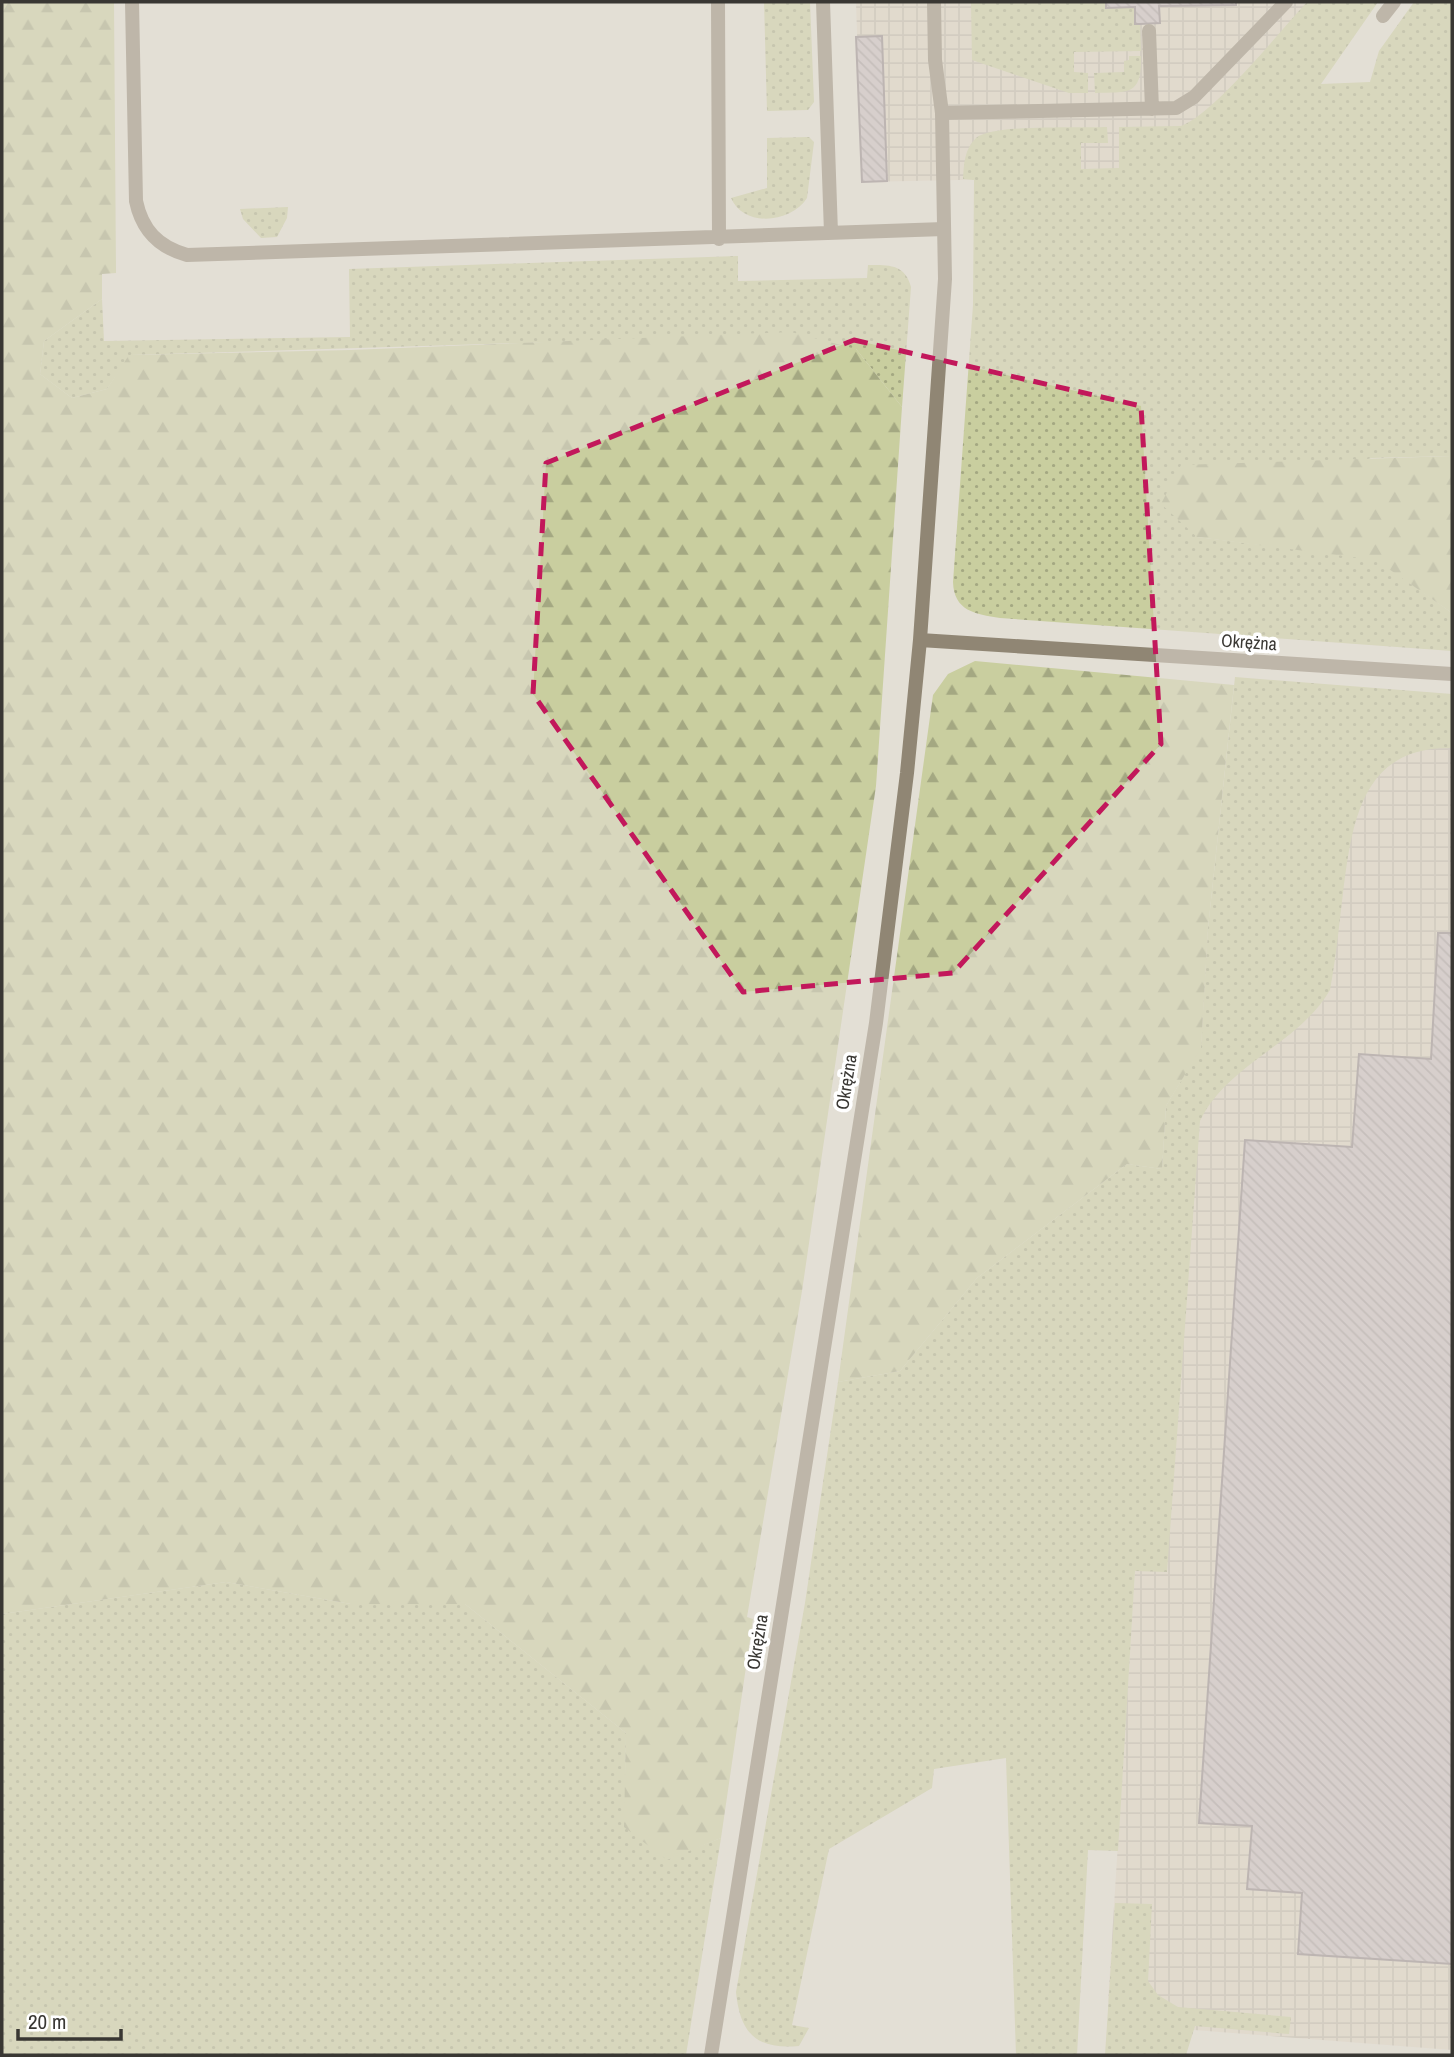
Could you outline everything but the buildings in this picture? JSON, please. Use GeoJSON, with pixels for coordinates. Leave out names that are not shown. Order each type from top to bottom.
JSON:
{"type":"FeatureCollection","features":[{"type":"Feature","properties":{"kind":"street"},"geometry":{"type":"LineString","coordinates":[[132,2],[136,201],[139,218],[146,230],[172,251],[187,255],[719,239],[944,229]]}},
{"type":"Feature","properties":{"kind":"street"},"geometry":{"type":"LineString","coordinates":[[719,2],[719,239]]}},
{"type":"Feature","properties":{"kind":"street"},"geometry":{"type":"LineString","coordinates":[[823,2],[831,233]]}},
{"type":"Feature","properties":{"kind":"street"},"geometry":{"type":"LineString","coordinates":[[920,640],[945,278],[942,113],[935,60],[934,2]]}},
{"type":"Feature","properties":{"kind":"street"},"geometry":{"type":"LineString","coordinates":[[942,113],[1176,108],[1194,97],[1286,2]]}},
{"type":"Feature","properties":{"kind":"street"},"geometry":{"type":"LineString","coordinates":[[1383,16],[1394,2]]}},
{"type":"Feature","properties":{"kind":"street"},"geometry":{"type":"LineString","coordinates":[[1149,31],[1153,109]]}},
{"type":"Feature","properties":{"kind":"street","name":"Okrężna"},"geometry":{"type":"LineString","coordinates":[[711,2055],[876,1023],[907,773],[920,640],[1452,674]]}},
{"type":"Feature","properties":{"kind":"highlighted area"},"geometry":{"type":"Polygon","coordinates":[[[854,340],[1141,406],[1161,744],[953,973],[743,992],[533,694],[546,463],[854,340]]]}},
{"type":"Feature","properties":{"kind":"shaded area"},"geometry":{"type":"Polygon","coordinates":[[[856,2],[1346,2],[1207,175],[862,182],[856,2]]]}},
{"type":"Feature","properties":{"kind":"shaded area"},"geometry":{"type":"Polygon","coordinates":[[[1452,701],[1452,2050],[1194,2030],[1108,2002],[1135,1571],[1208,928],[1452,701]]]}},
{"type":"Feature","properties":{"kind":"green space"},"geometry":{"type":"Polygon","coordinates":[[[2,2],[114,2],[116,273],[102,274],[102,299],[44,341],[40,374],[72,398],[107,389],[129,355],[351,350],[791,332],[856,349],[902,407],[876,786],[802,1291],[747,1617],[753,1619],[721,1838],[667,1860],[624,1827],[626,1733],[465,1604],[351,1604],[226,1582],[2,1614],[2,2]]]}},
{"type":"Feature","properties":{"kind":"green space"},"geometry":{"type":"Polygon","coordinates":[[[764,2],[810,2],[814,102],[808,110],[767,111],[764,2]]]}},
{"type":"Feature","properties":{"kind":"green space"},"geometry":{"type":"Polygon","coordinates":[[[971,2],[1106,2],[1106,7],[1135,7],[1135,24],[1140,24],[1141,51],[1074,52],[1074,72],[1088,73],[1088,93],[1069,93],[972,60],[971,2]]]}},
{"type":"Feature","properties":{"kind":"green space"},"geometry":{"type":"Polygon","coordinates":[[[1307,2],[1378,2],[1321,84],[1370,82],[1379,51],[1414,2],[1452,2],[1452,456],[1371,458],[1197,537],[1376,559],[1452,613],[1452,651],[1000,618],[967,609],[957,599],[953,582],[973,305],[974,180],[963,179],[969,147],[976,138],[1000,131],[1107,127],[1108,143],[1081,143],[1081,169],[1119,168],[1119,127],[1181,126],[1195,118],[1228,89],[1307,2]]]}},
{"type":"Feature","properties":{"kind":"green space"},"geometry":{"type":"Polygon","coordinates":[[[1129,56],[1141,56],[1141,69],[1136,85],[1125,91],[1095,93],[1094,73],[1124,72],[1124,61],[1129,60],[1129,56]]]}},
{"type":"Feature","properties":{"kind":"green space"},"geometry":{"type":"Polygon","coordinates":[[[809,137],[814,142],[807,198],[800,206],[790,213],[768,219],[757,218],[737,208],[731,198],[767,188],[767,138],[809,137]]]}},
{"type":"Feature","properties":{"kind":"green space"},"geometry":{"type":"Polygon","coordinates":[[[288,207],[287,218],[277,237],[261,238],[243,219],[240,209],[288,207]]]}},
{"type":"Feature","properties":{"kind":"green space"},"geometry":{"type":"Polygon","coordinates":[[[738,256],[738,281],[867,278],[868,265],[895,267],[905,274],[911,287],[902,407],[856,349],[651,339],[130,355],[107,389],[72,398],[40,374],[44,341],[102,299],[104,341],[350,337],[349,269],[738,256]]]}},
{"type":"Feature","properties":{"kind":"green space"},"geometry":{"type":"Polygon","coordinates":[[[1452,456],[1452,613],[1376,560],[1197,537],[1161,504],[1181,465],[1452,456]]]}},
{"type":"Feature","properties":{"kind":"green space"},"geometry":{"type":"Polygon","coordinates":[[[975,661],[1234,685],[1208,928],[1201,1048],[1166,1106],[1162,1169],[1127,1164],[977,1278],[900,1371],[838,1382],[933,695],[948,674],[975,661]]]}},
{"type":"Feature","properties":{"kind":"green space"},"geometry":{"type":"Polygon","coordinates":[[[1235,677],[1452,694],[1452,748],[1422,751],[1398,760],[1380,775],[1367,793],[1357,816],[1351,841],[1330,990],[1317,1009],[1300,1025],[1227,1084],[1200,1121],[1167,1572],[1135,1571],[1118,1851],[1088,1850],[1077,2055],[1016,2055],[1006,1758],[934,1769],[932,1788],[829,1849],[792,2025],[809,2028],[799,2046],[772,2045],[753,2036],[746,2028],[741,2018],[736,1992],[805,1603],[838,1382],[900,1371],[977,1278],[1127,1164],[1162,1169],[1166,1106],[1201,1047],[1208,928],[1235,677]]]}},
{"type":"Feature","properties":{"kind":"green space"},"geometry":{"type":"Polygon","coordinates":[[[226,1582],[351,1604],[465,1604],[626,1733],[625,1827],[667,1859],[721,1838],[686,2055],[2,2055],[2,1614],[226,1582]]]}},
{"type":"Feature","properties":{"kind":"green space"},"geometry":{"type":"Polygon","coordinates":[[[1115,1903],[1152,1904],[1148,1981],[1158,1995],[1178,2007],[1291,2017],[1289,2034],[1195,2026],[1186,2055],[1105,2055],[1115,1903]]]}}]}
